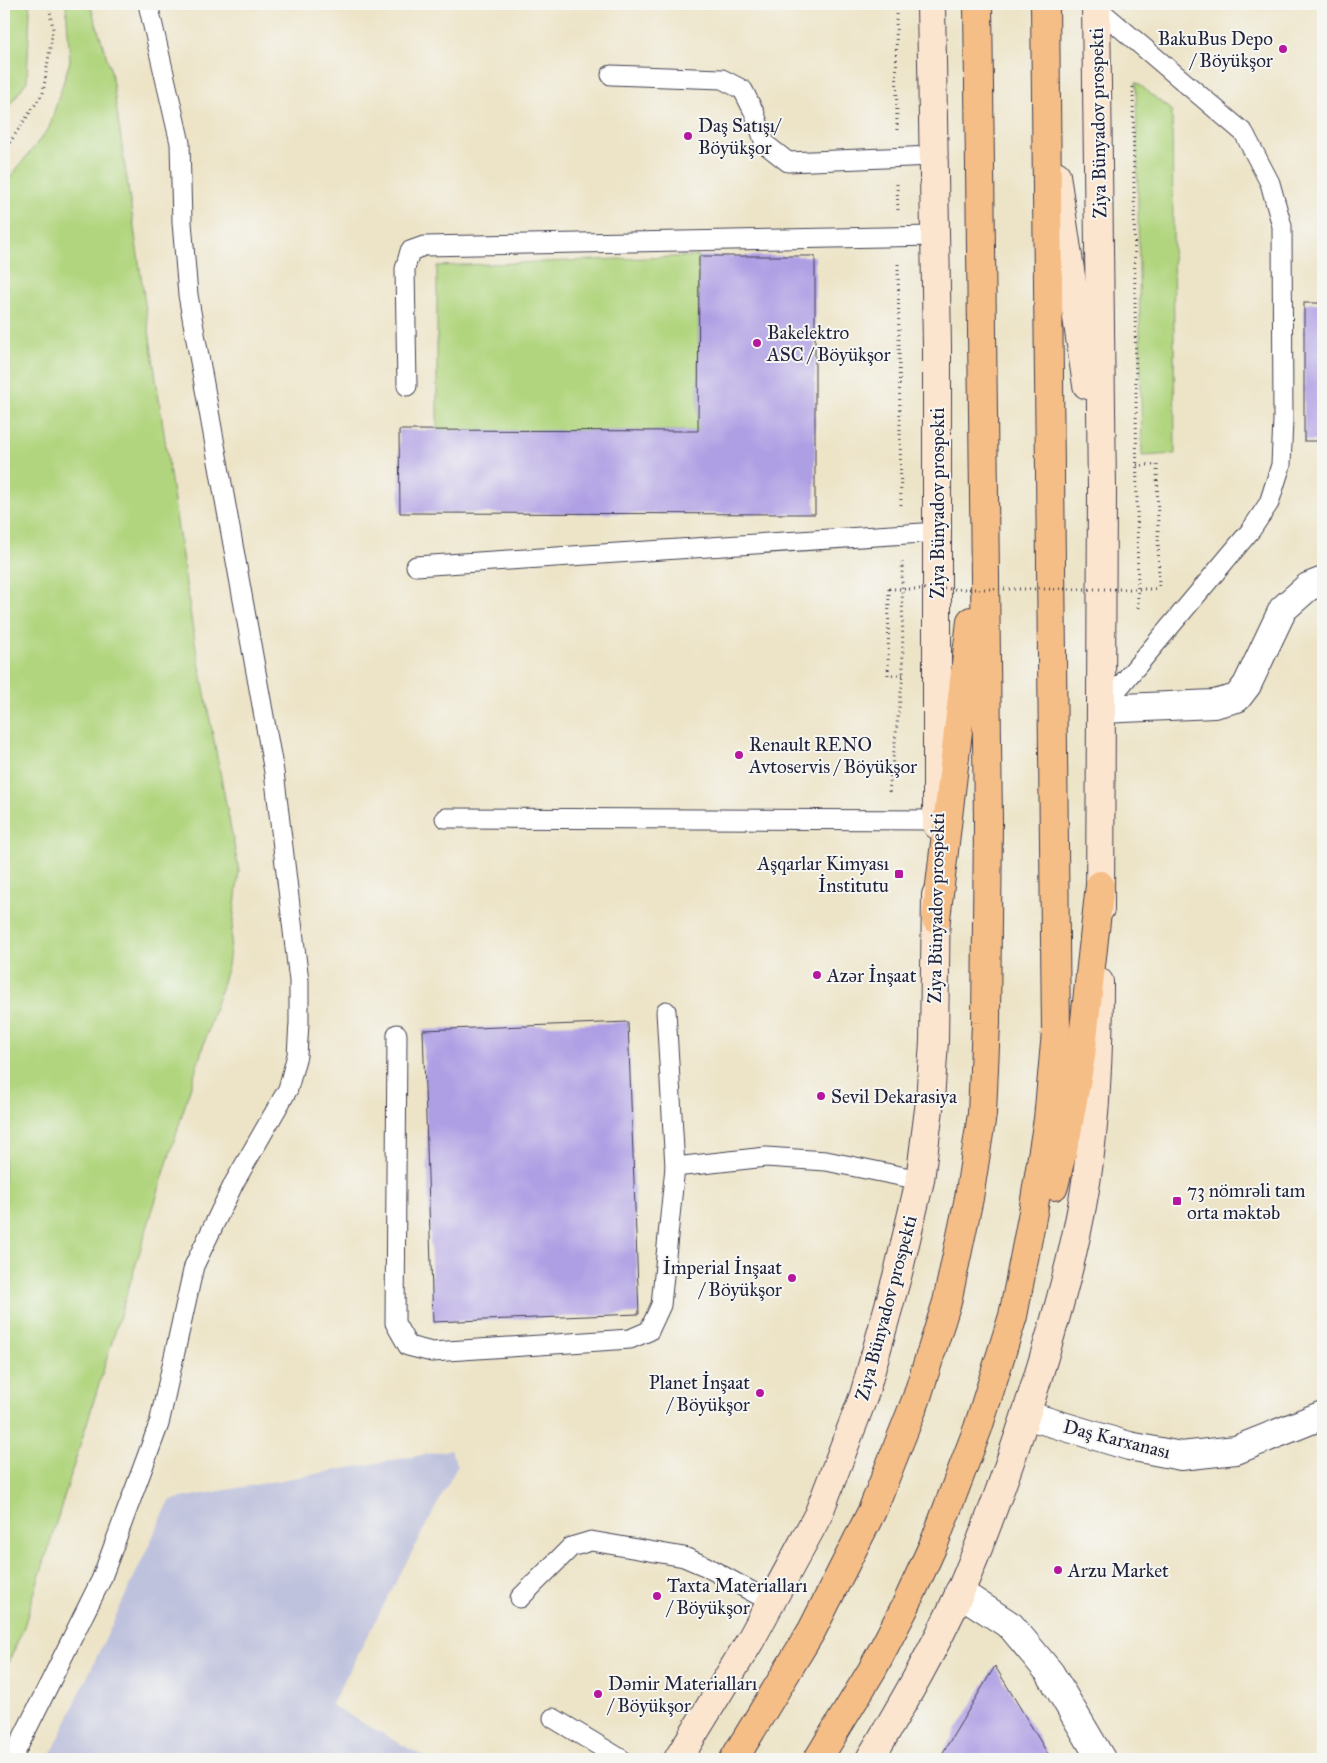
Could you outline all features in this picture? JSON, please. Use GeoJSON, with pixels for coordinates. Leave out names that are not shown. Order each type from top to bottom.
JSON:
{"type":"FeatureCollection","features":[{"type":"Feature","properties":{"kind":"main road","name":"Ziya Bünyadov prospekti"},"geometry":{"type":"LineString","coordinates":[[678,1759],[750,1641],[818,1515],[864,1396],[898,1273],[920,1180],[930,1101],[934,1041],[937,820],[938,532],[931,4]]}},
{"type":"Feature","properties":{"kind":"main road"},"geometry":{"type":"LineString","coordinates":[[734,1759],[812,1630],[872,1511],[916,1400],[947,1302],[969,1198],[982,1114],[986,1023],[988,822],[978,4]]}},
{"type":"Feature","properties":{"kind":"main road"},"geometry":{"type":"LineString","coordinates":[[1013,1316],[1048,1119],[1056,1032],[1045,4]]}},
{"type":"Feature","properties":{"kind":"main road","name":"Ziya Bünyadov prospekti"},"geometry":{"type":"LineString","coordinates":[[870,1759],[905,1701],[959,1592],[985,1530],[1026,1415],[1058,1311],[1073,1250],[1094,1126],[1099,1036],[1102,490],[1096,6]]}},
{"type":"Feature","properties":{"kind":"main road"},"geometry":{"type":"LineString","coordinates":[[1046,114],[1102,490]]}},
{"type":"Feature","properties":{"kind":"main road"},"geometry":{"type":"LineString","coordinates":[[936,919],[984,510]]}},
{"type":"Feature","properties":{"kind":"main road"},"geometry":{"type":"LineString","coordinates":[[819,1758],[872,1670],[905,1607],[935,1541],[978,1428],[1013,1316],[1047,1218],[1067,1133],[1081,1056],[1100,885]]}},
{"type":"Feature","properties":{"kind":"street"},"geometry":{"type":"LineString","coordinates":[[1101,709],[1214,704],[1237,698],[1248,685],[1283,609],[1308,587],[1323,580]]}},
{"type":"Feature","properties":{"kind":"street","name":"Daş Karxanası"},"geometry":{"type":"LineString","coordinates":[[1026,1415],[1129,1446],[1182,1456],[1236,1450],[1323,1415]]}},
{"type":"Feature","properties":{"kind":"street"},"geometry":{"type":"LineString","coordinates":[[959,1592],[1010,1626],[1050,1673],[1100,1759]]}},
{"type":"Feature","properties":{"kind":"lane"},"geometry":{"type":"LineString","coordinates":[[12,1759],[101,1580],[159,1424],[194,1266],[234,1183],[288,1089],[297,1055],[299,981],[274,772],[188,295],[182,222],[180,143],[148,4]]}},
{"type":"Feature","properties":{"kind":"lane"},"geometry":{"type":"LineString","coordinates":[[1096,6],[1244,133],[1270,183],[1282,226],[1284,410],[1281,465],[1269,503],[1251,530],[1101,709]]}},
{"type":"Feature","properties":{"kind":"lane"},"geometry":{"type":"LineString","coordinates":[[611,75],[722,78],[742,90],[755,114],[765,144],[788,162],[934,156]]}},
{"type":"Feature","properties":{"kind":"lane"},"geometry":{"type":"LineString","coordinates":[[408,386],[404,269],[410,251],[424,246],[935,236]]}},
{"type":"Feature","properties":{"kind":"lane"},"geometry":{"type":"LineString","coordinates":[[416,566],[938,532]]}},
{"type":"Feature","properties":{"kind":"lane"},"geometry":{"type":"LineString","coordinates":[[444,818],[937,820]]}},
{"type":"Feature","properties":{"kind":"lane"},"geometry":{"type":"LineString","coordinates":[[397,1034],[395,1323],[408,1346],[432,1352],[630,1339],[649,1331],[661,1305],[675,1166],[666,1010]]}},
{"type":"Feature","properties":{"kind":"lane"},"geometry":{"type":"LineString","coordinates":[[675,1166],[766,1157],[826,1161],[920,1180]]}},
{"type":"Feature","properties":{"kind":"lane"},"geometry":{"type":"LineString","coordinates":[[520,1598],[571,1547],[591,1541],[684,1557],[705,1566],[771,1602]]}},
{"type":"Feature","properties":{"kind":"lane"},"geometry":{"type":"LineString","coordinates":[[552,1718],[620,1759]]}},
{"type":"Feature","properties":{"kind":"path"},"geometry":{"type":"LineString","coordinates":[[4,151],[43,93],[53,29],[49,4]]}},
{"type":"Feature","properties":{"kind":"path"},"geometry":{"type":"LineString","coordinates":[[886,820],[903,675],[896,4]]}},
{"type":"Feature","properties":{"kind":"path"},"geometry":{"type":"LineString","coordinates":[[1133,87],[1138,609]]}},
{"type":"Feature","properties":{"kind":"path"},"geometry":{"type":"LineString","coordinates":[[903,675],[888,676],[889,589],[1159,589],[1157,464],[1137,465]]}},
{"type":"Feature","properties":{"kind":"shaded area"},"geometry":{"type":"Polygon","coordinates":[[[450,1450],[458,1465],[331,1705],[428,1759],[49,1759],[170,1500],[450,1450]]]}},
{"type":"Feature","properties":{"kind":"green space"},"geometry":{"type":"Polygon","coordinates":[[[4,4],[29,4],[30,11],[27,81],[4,113],[4,4]]]}},
{"type":"Feature","properties":{"kind":"green space"},"geometry":{"type":"Polygon","coordinates":[[[66,4],[90,4],[111,71],[193,631],[239,871],[228,966],[23,1630],[4,1672],[4,185],[49,128],[70,61],[66,4]]]}},
{"type":"Feature","properties":{"kind":"green space"},"geometry":{"type":"Polygon","coordinates":[[[1136,82],[1172,111],[1175,454],[1142,456],[1136,82]]]}},
{"type":"Feature","properties":{"kind":"green space"},"geometry":{"type":"Polygon","coordinates":[[[699,256],[698,431],[437,431],[437,266],[699,256]]]}},
{"type":"Feature","properties":{"kind":"building","name":"Bakelektro ASC / Böyükşor"},"geometry":{"type":"Polygon","coordinates":[[[699,256],[815,256],[815,514],[400,513],[399,430],[698,431],[699,256]]]}},
{"type":"Feature","properties":{"kind":"building"},"geometry":{"type":"Polygon","coordinates":[[[1304,303],[1323,303],[1323,441],[1304,441],[1304,303]]]}},
{"type":"Feature","properties":{"kind":"building"},"geometry":{"type":"Polygon","coordinates":[[[628,1022],[639,1314],[433,1322],[423,1030],[628,1022]]]}},
{"type":"Feature","properties":{"kind":"building"},"geometry":{"type":"Polygon","coordinates":[[[995,1666],[1051,1759],[939,1759],[995,1666]]]}},
{"type":"Feature","properties":{"kind":"place","name":"BakuBus Depo / Böyükşor"},"geometry":{"type":"Point","coordinates":[1283,49]}},
{"type":"Feature","properties":{"kind":"place","name":"Daş Satışı/ Böyükşor"},"geometry":{"type":"Point","coordinates":[688,136]}},
{"type":"Feature","properties":{"kind":"place","name":"Bakelektro ASC / Böyükşor"},"geometry":{"type":"Point","coordinates":[757,343]}},
{"type":"Feature","properties":{"kind":"place","name":"Renault RENO Avtoservis / Böyükşor"},"geometry":{"type":"Point","coordinates":[739,755]}},
{"type":"Feature","properties":{"kind":"place","name":"Aşqarlar Kimyası İnstitutu"},"geometry":{"type":"Point","coordinates":[899,874]}},
{"type":"Feature","properties":{"kind":"place","name":"Azər İnşaat"},"geometry":{"type":"Point","coordinates":[817,975]}},
{"type":"Feature","properties":{"kind":"place","name":"Sevil Dekarasiya"},"geometry":{"type":"Point","coordinates":[821,1096]}},
{"type":"Feature","properties":{"kind":"place","name":"73 nömrəli tam orta məktəb"},"geometry":{"type":"Point","coordinates":[1177,1201]}},
{"type":"Feature","properties":{"kind":"place","name":"İmperial İnşaat / Böyükşor"},"geometry":{"type":"Point","coordinates":[792,1278]}},
{"type":"Feature","properties":{"kind":"place","name":"Planet İnşaat / Böyükşor"},"geometry":{"type":"Point","coordinates":[760,1393]}},
{"type":"Feature","properties":{"kind":"place","name":"Arzu Market"},"geometry":{"type":"Point","coordinates":[1058,1570]}},
{"type":"Feature","properties":{"kind":"place","name":"Taxta Materialları / Böyükşor"},"geometry":{"type":"Point","coordinates":[657,1596]}},
{"type":"Feature","properties":{"kind":"place","name":"Dəmir Materialları / Böyükşor"},"geometry":{"type":"Point","coordinates":[598,1694]}}]}
